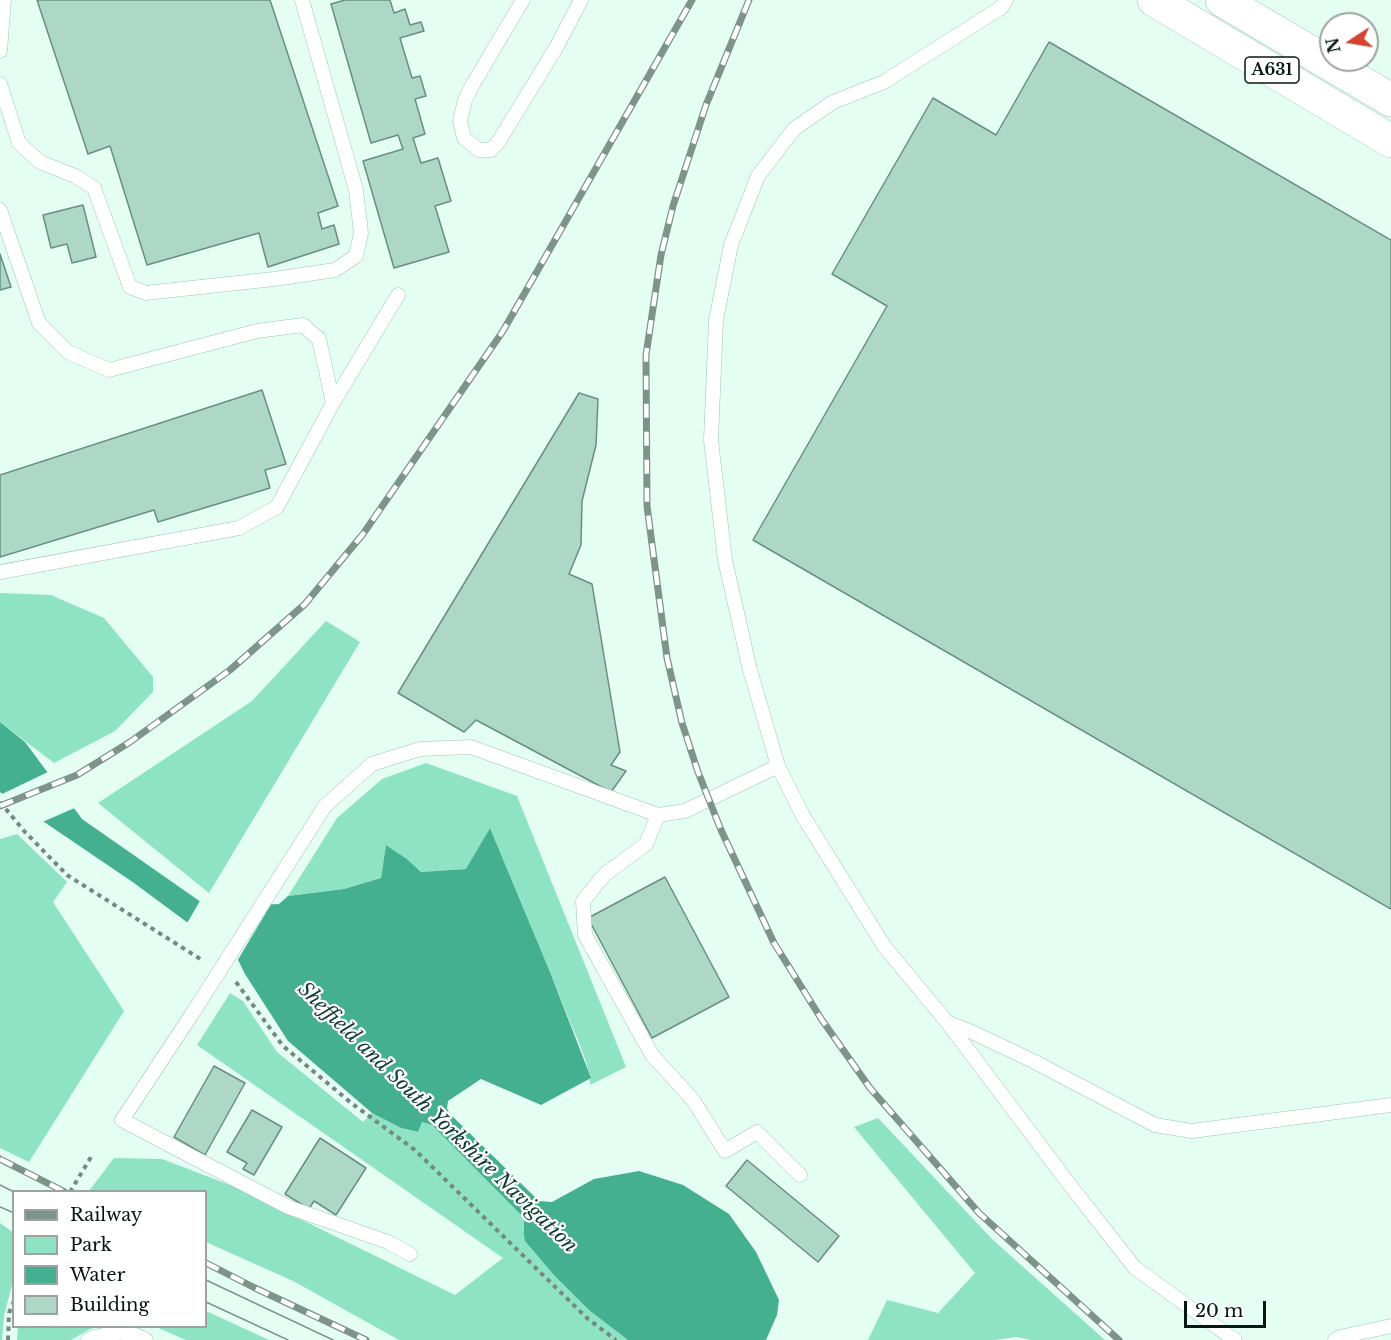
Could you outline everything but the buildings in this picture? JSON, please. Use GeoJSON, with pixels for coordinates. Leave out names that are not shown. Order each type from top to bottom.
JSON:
{"type":"FeatureCollection","features":[{"type":"Feature","properties":{"kind":"highway","name":"A631"},"geometry":{"type":"LineString","coordinates":[[1154,0],[1391,141]]}},
{"type":"Feature","properties":{"kind":"highway","name":"A631"},"geometry":{"type":"LineString","coordinates":[[1222,0],[1391,100]]}},
{"type":"Feature","properties":{"kind":"lane"},"geometry":{"type":"LineString","coordinates":[[0,51],[4,0]]}},
{"type":"Feature","properties":{"kind":"lane"},"geometry":{"type":"LineString","coordinates":[[0,84],[19,143],[40,162],[75,176],[94,188],[130,287],[146,293],[335,270],[356,256],[361,233],[356,190],[302,0]]}},
{"type":"Feature","properties":{"kind":"lane"},"geometry":{"type":"LineString","coordinates":[[523,0],[465,100],[460,121],[465,138],[479,150],[491,150],[500,141],[557,46],[581,0]]}},
{"type":"Feature","properties":{"kind":"lane"},"geometry":{"type":"LineString","coordinates":[[1006,0],[1002,7],[885,82],[833,102],[794,129],[758,176],[731,245],[716,320],[711,440],[725,560],[750,670],[778,766],[803,816],[884,946],[947,1022],[1135,1268],[1235,1340]]}},
{"type":"Feature","properties":{"kind":"lane"},"geometry":{"type":"LineString","coordinates":[[0,210],[39,323],[68,352],[109,370],[257,331],[303,325],[319,339],[333,403]]}},
{"type":"Feature","properties":{"kind":"lane"},"geometry":{"type":"LineString","coordinates":[[0,572],[239,528],[277,507],[333,403],[398,295]]}},
{"type":"Feature","properties":{"kind":"lane"},"geometry":{"type":"LineString","coordinates":[[410,1254],[388,1242],[288,1207],[122,1120],[325,806],[372,764],[420,749],[471,747],[658,815],[685,811],[778,766]]}},
{"type":"Feature","properties":{"kind":"lane"},"geometry":{"type":"LineString","coordinates":[[658,815],[646,844],[604,875],[583,901],[585,935],[652,1055],[693,1100],[725,1151],[757,1132],[800,1174]]}},
{"type":"Feature","properties":{"kind":"lane"},"geometry":{"type":"LineString","coordinates":[[947,1022],[1035,1062],[1155,1125],[1192,1131],[1391,1105]]}},
{"type":"Feature","properties":{"kind":"lane"},"geometry":{"type":"LineString","coordinates":[[1335,1340],[1391,1326]]}},
{"type":"Feature","properties":{"kind":"lane"},"geometry":{"type":"LineString","coordinates":[[88,1340],[113,1333],[132,1334],[146,1340]]}},
{"type":"Feature","properties":{"kind":"path"},"geometry":{"type":"LineString","coordinates":[[0,802],[25,832],[67,875],[205,962]]}},
{"type":"Feature","properties":{"kind":"path"},"geometry":{"type":"LineString","coordinates":[[235,980],[283,1046],[350,1102],[415,1150],[588,1319],[616,1340]]}},
{"type":"Feature","properties":{"kind":"path"},"geometry":{"type":"LineString","coordinates":[[71,1190],[91,1157]]}},
{"type":"Feature","properties":{"kind":"path"},"geometry":{"type":"LineString","coordinates":[[8,1340],[9,1313],[12,1305]]}},
{"type":"Feature","properties":{"kind":"green space"},"geometry":{"type":"Polygon","coordinates":[[[0,593],[51,595],[104,618],[153,677],[153,692],[115,731],[54,763],[0,722],[0,593]]]}},
{"type":"Feature","properties":{"kind":"green space"},"geometry":{"type":"Polygon","coordinates":[[[326,621],[360,642],[209,893],[98,803],[252,701],[326,621]]]}},
{"type":"Feature","properties":{"kind":"green space"},"geometry":{"type":"Polygon","coordinates":[[[426,763],[517,796],[626,1067],[590,1085],[589,1072],[580,1046],[490,828],[467,869],[421,872],[386,845],[381,878],[344,889],[288,896],[337,818],[382,779],[426,763]]]}},
{"type":"Feature","properties":{"kind":"green space"},"geometry":{"type":"Polygon","coordinates":[[[17,834],[67,882],[53,902],[124,1011],[29,1162],[0,1148],[0,839],[17,834]]]}},
{"type":"Feature","properties":{"kind":"green space"},"geometry":{"type":"Polygon","coordinates":[[[230,993],[243,1001],[277,1052],[363,1122],[372,1113],[401,1128],[417,1132],[422,1122],[432,1125],[524,1218],[524,1235],[590,1311],[628,1340],[399,1340],[295,1282],[207,1242],[207,1190],[90,1190],[114,1158],[162,1159],[235,1187],[455,1295],[503,1258],[197,1045],[230,993]]]}},
{"type":"Feature","properties":{"kind":"green space"},"geometry":{"type":"Polygon","coordinates":[[[878,1118],[993,1240],[1105,1340],[1030,1340],[1017,1337],[994,1340],[868,1340],[887,1300],[938,1313],[975,1273],[854,1127],[878,1118]]]}},
{"type":"Feature","properties":{"kind":"green space"},"geometry":{"type":"Polygon","coordinates":[[[0,1223],[12,1232],[12,1285],[4,1316],[2,1340],[0,1340],[0,1223]]]}},
{"type":"Feature","properties":{"kind":"green space"},"geometry":{"type":"Polygon","coordinates":[[[207,1311],[269,1340],[186,1340],[158,1328],[207,1328],[207,1311]]]}},
{"type":"Feature","properties":{"kind":"green space"},"geometry":{"type":"Polygon","coordinates":[[[18,1328],[94,1328],[71,1340],[17,1340],[18,1328]]]}},
{"type":"Feature","properties":{"kind":"water","name":"Sheffield and South Yorkshire Navigation"},"geometry":{"type":"Polygon","coordinates":[[[0,722],[25,742],[82,819],[208,907],[279,904],[288,896],[344,889],[381,878],[386,845],[421,872],[466,869],[490,828],[591,1078],[541,1105],[481,1079],[448,1101],[449,1113],[539,1201],[552,1202],[594,1179],[639,1171],[683,1185],[729,1214],[756,1252],[779,1300],[777,1315],[766,1340],[628,1340],[590,1311],[554,1275],[525,1241],[524,1218],[432,1125],[422,1122],[418,1132],[401,1128],[372,1113],[288,1041],[238,960],[134,883],[0,792],[0,722]]]}},
{"type":"Feature","properties":{"kind":"pier"},"geometry":{"type":"Polygon","coordinates":[[[50,771],[77,807],[40,823],[0,795],[50,771]]]}},
{"type":"Feature","properties":{"kind":"pier"},"geometry":{"type":"Polygon","coordinates":[[[201,899],[209,904],[273,901],[236,963],[186,925],[201,899]]]}},
{"type":"Feature","properties":{"kind":"tram line"},"geometry":{"type":"LineString","coordinates":[[0,1185],[12,1191]]}},
{"type":"Feature","properties":{"kind":"tram line"},"geometry":{"type":"LineString","coordinates":[[0,1207],[12,1212]]}},
{"type":"Feature","properties":{"kind":"tram line"},"geometry":{"type":"LineString","coordinates":[[207,1280],[333,1340]]}},
{"type":"Feature","properties":{"kind":"tram line"},"geometry":{"type":"LineString","coordinates":[[207,1302],[288,1340]]}},
{"type":"Feature","properties":{"kind":"railway"},"geometry":{"type":"LineString","coordinates":[[0,806],[77,775],[130,742],[230,670],[305,604],[363,534],[503,331],[692,0]]}},
{"type":"Feature","properties":{"kind":"railway"},"geometry":{"type":"LineString","coordinates":[[749,0],[706,105],[673,206],[661,255],[646,355],[647,506],[667,658],[682,723],[721,830],[774,943],[822,1020],[870,1088],[979,1213],[1119,1340]]}},
{"type":"Feature","properties":{"kind":"railway"},"geometry":{"type":"LineString","coordinates":[[0,1159],[61,1190]]}},
{"type":"Feature","properties":{"kind":"railway"},"geometry":{"type":"LineString","coordinates":[[207,1264],[366,1340]]}}]}
